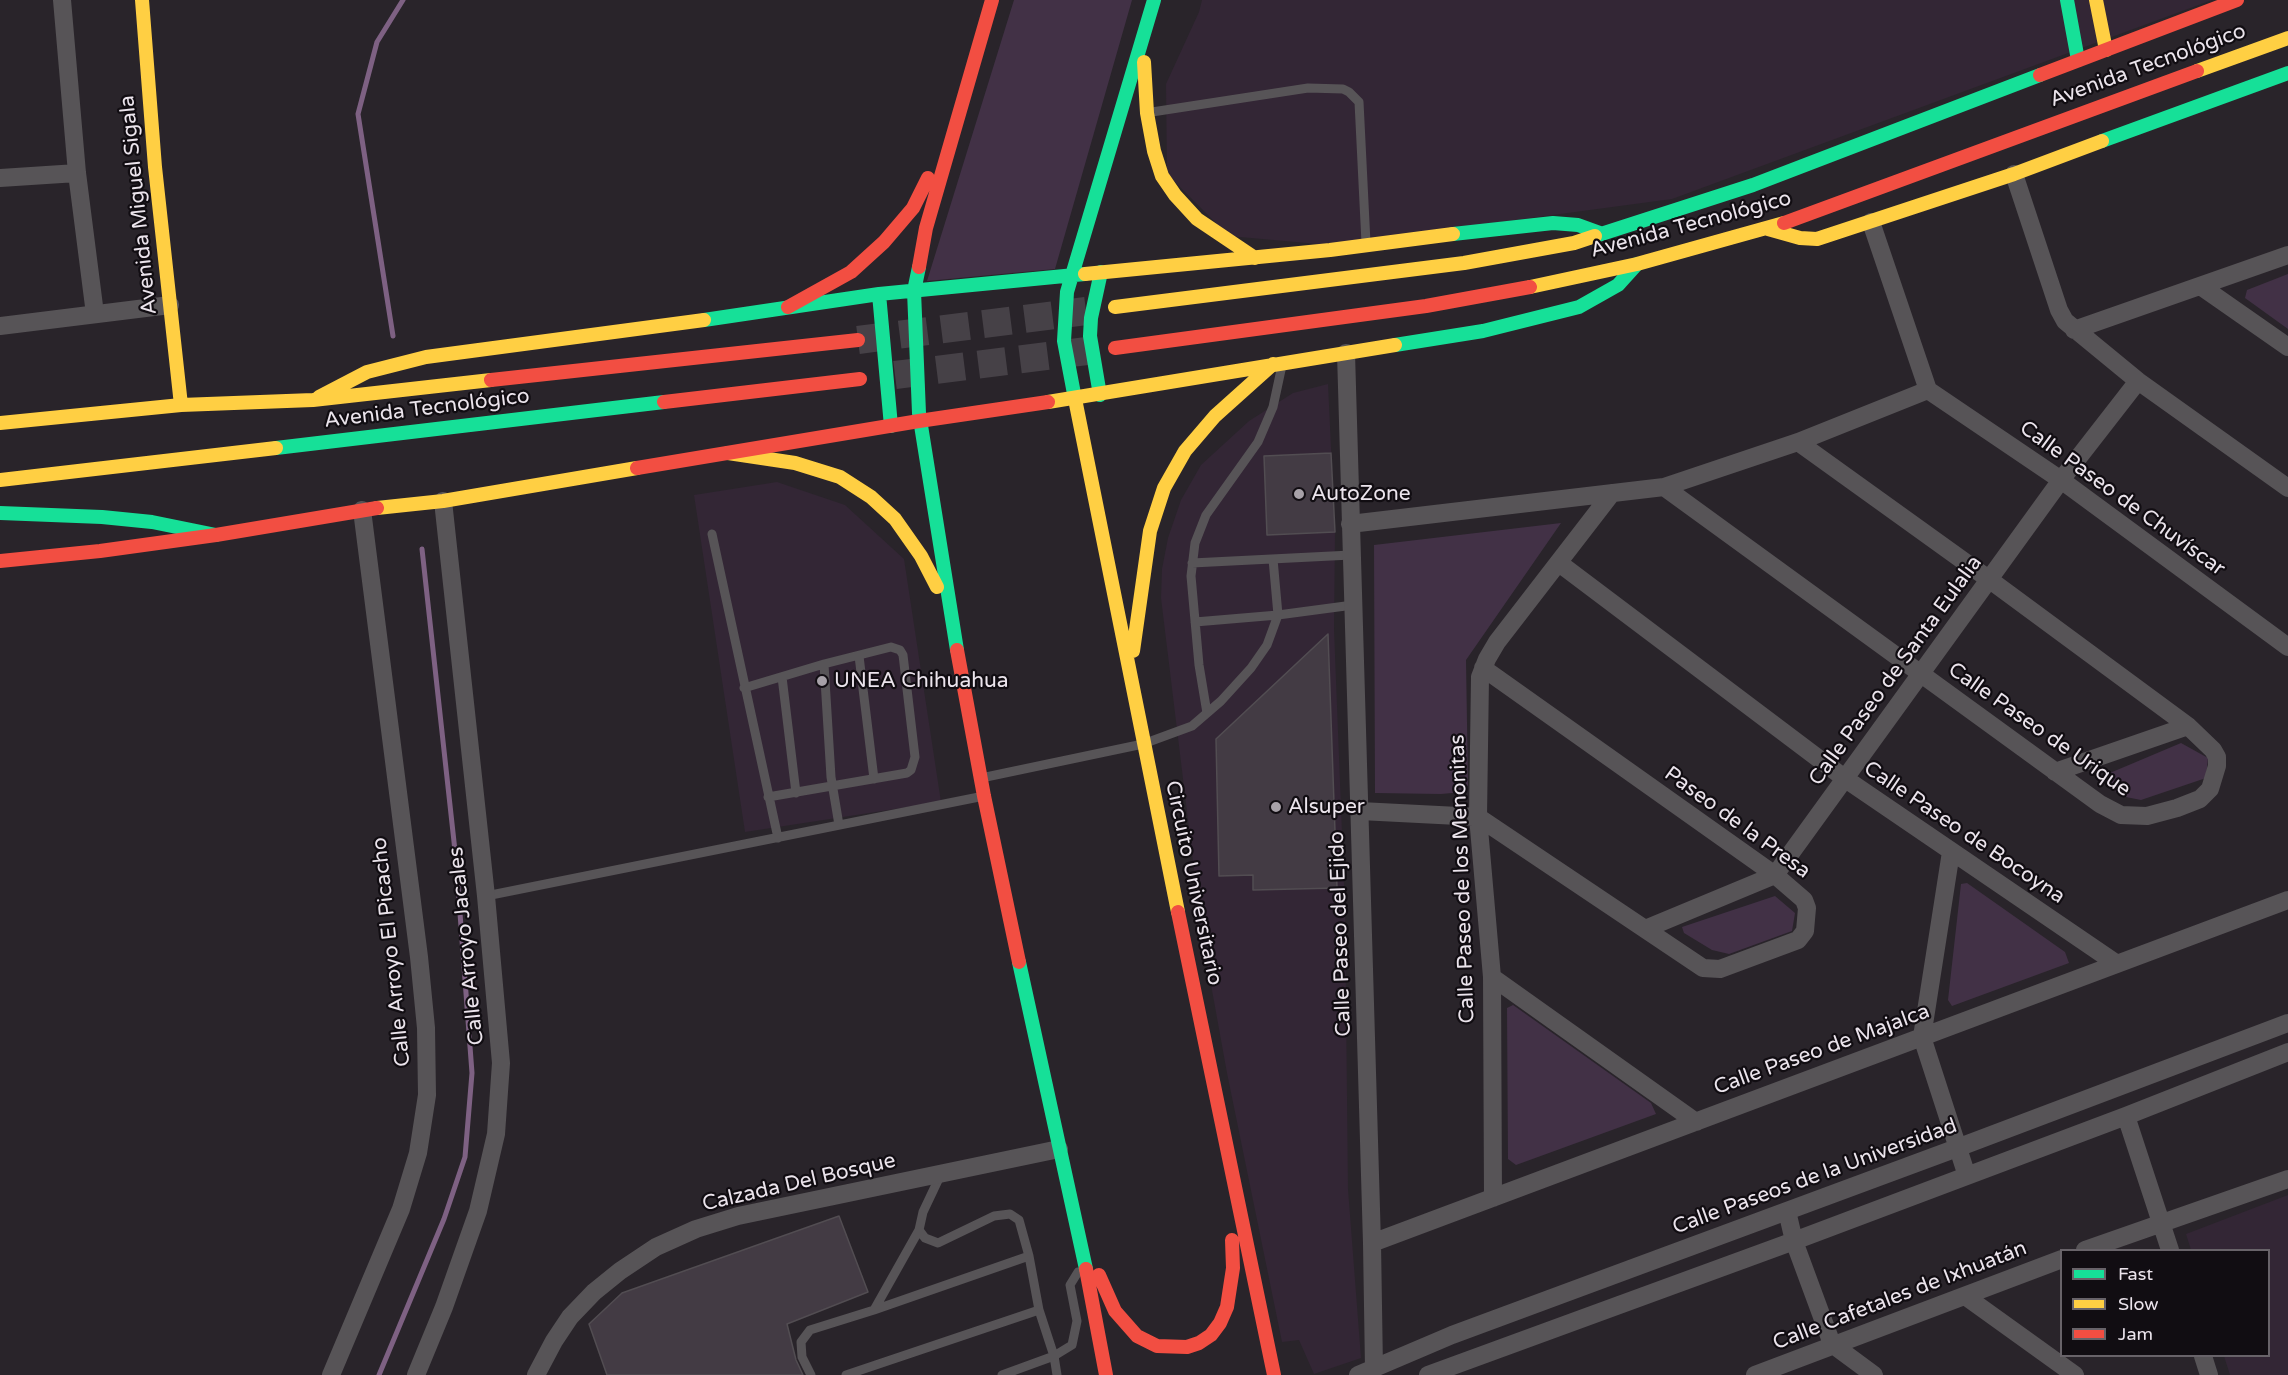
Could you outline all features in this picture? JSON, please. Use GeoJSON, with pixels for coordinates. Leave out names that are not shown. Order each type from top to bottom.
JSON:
{"type":"FeatureCollection","features":[{"type":"Feature","properties":{"kind":"main road","name":"Avenida Miguel Sigala"},"geometry":{"type":"LineString","coordinates":[[142,0],[155,167],[181,405]]}},
{"type":"Feature","properties":{"kind":"main road"},"geometry":{"type":"LineString","coordinates":[[992,0],[926,228],[914,291],[919,421],[949,609],[984,796],[1084,1257],[1106,1375]]}},
{"type":"Feature","properties":{"kind":"main road","name":"Circuito Universitario"},"geometry":{"type":"LineString","coordinates":[[1154,0],[1071,276],[1067,292],[1064,341],[1143,744],[1274,1375]]}},
{"type":"Feature","properties":{"kind":"main road"},"geometry":{"type":"LineString","coordinates":[[2067,0],[2078,60]]}},
{"type":"Feature","properties":{"kind":"main road"},"geometry":{"type":"LineString","coordinates":[[2096,0],[2106,50]]}},
{"type":"Feature","properties":{"kind":"main road","name":"Avenida Tecnológico"},"geometry":{"type":"LineString","coordinates":[[1115,307],[1464,263],[1574,243],[1600,232],[1753,185],[2237,0]]}},
{"type":"Feature","properties":{"kind":"main road"},"geometry":{"type":"LineString","coordinates":[[1144,35],[1147,113],[1154,151],[1162,176],[1175,195],[1197,219],[1255,258]]}},
{"type":"Feature","properties":{"kind":"main road","name":"Avenida Tecnológico"},"geometry":{"type":"LineString","coordinates":[[1115,348],[1426,306],[1518,290],[1636,264],[1768,229],[2288,38]]}},
{"type":"Feature","properties":{"kind":"main road"},"geometry":{"type":"LineString","coordinates":[[1768,229],[1800,238],[1817,238],[1871,222],[2013,174],[2288,73]]}},
{"type":"Feature","properties":{"kind":"main road"},"geometry":{"type":"LineString","coordinates":[[788,307],[851,272],[884,242],[913,208],[956,123]]}},
{"type":"Feature","properties":{"kind":"main road"},"geometry":{"type":"LineString","coordinates":[[313,400],[367,372],[426,357],[652,328],[879,294],[1255,258],[1553,223],[1578,225],[1600,232]]}},
{"type":"Feature","properties":{"kind":"main road"},"geometry":{"type":"LineString","coordinates":[[0,561],[100,551],[216,535],[362,510],[443,501],[919,421],[1100,395],[1278,363],[1483,331],[1579,307],[1618,285],[1636,264]]}},
{"type":"Feature","properties":{"kind":"main road"},"geometry":{"type":"LineString","coordinates":[[1100,395],[1090,336],[1091,318],[1101,272]]}},
{"type":"Feature","properties":{"kind":"main road"},"geometry":{"type":"LineString","coordinates":[[879,294],[891,426]]}},
{"type":"Feature","properties":{"kind":"main road","name":"Avenida Tecnológico"},"geometry":{"type":"LineString","coordinates":[[0,423],[181,405],[313,400],[858,340]]}},
{"type":"Feature","properties":{"kind":"main road"},"geometry":{"type":"LineString","coordinates":[[1130,677],[1150,531],[1164,488],[1185,451],[1215,416],[1278,363]]}},
{"type":"Feature","properties":{"kind":"main road","name":"Avenida Tecnológico"},"geometry":{"type":"LineString","coordinates":[[0,480],[860,379]]}},
{"type":"Feature","properties":{"kind":"main road"},"geometry":{"type":"LineString","coordinates":[[728,453],[795,463],[840,477],[871,497],[895,519],[921,555],[949,609]]}},
{"type":"Feature","properties":{"kind":"main road"},"geometry":{"type":"LineString","coordinates":[[0,513],[102,517],[152,522],[216,535]]}},
{"type":"Feature","properties":{"kind":"main road"},"geometry":{"type":"LineString","coordinates":[[1084,1257],[1096,1267],[1115,1311],[1137,1336],[1157,1346],[1170,1348],[1187,1347],[1211,1335],[1220,1323],[1227,1307],[1233,1268],[1227,1147]]}},
{"type":"Feature","properties":{"kind":"main road"},"geometry":{"type":"LineString","coordinates":[[1106,1293],[1113,1327]]}},
{"type":"Feature","properties":{"kind":"street"},"geometry":{"type":"LineString","coordinates":[[62,0],[77,173],[95,314]]}},
{"type":"Feature","properties":{"kind":"street"},"geometry":{"type":"LineString","coordinates":[[0,178],[77,173]]}},
{"type":"Feature","properties":{"kind":"street"},"geometry":{"type":"LineString","coordinates":[[2013,174],[2059,310],[2065,321],[2138,381],[2288,488]]}},
{"type":"Feature","properties":{"kind":"street"},"geometry":{"type":"LineString","coordinates":[[1350,525],[1664,487],[1798,442],[1928,390],[1871,222]]}},
{"type":"Feature","properties":{"kind":"street"},"geometry":{"type":"LineString","coordinates":[[2074,330],[2288,255]]}},
{"type":"Feature","properties":{"kind":"street"},"geometry":{"type":"LineString","coordinates":[[2202,287],[2288,347]]}},
{"type":"Feature","properties":{"kind":"street"},"geometry":{"type":"LineString","coordinates":[[0,326],[170,305]]}},
{"type":"Feature","properties":{"kind":"street","name":"Calle Paseo del Ejido"},"geometry":{"type":"LineString","coordinates":[[1346,353],[1372,1243],[1366,1372]]}},
{"type":"Feature","properties":{"kind":"street","name":"Calle Paseo de Santa Eulalia"},"geometry":{"type":"LineString","coordinates":[[1775,875],[1847,780],[2061,480],[2138,381]]}},
{"type":"Feature","properties":{"kind":"street","name":"Calle Paseo de Chuvíscar"},"geometry":{"type":"LineString","coordinates":[[1928,390],[2061,480],[2288,647]]}},
{"type":"Feature","properties":{"kind":"street","name":"Calle Paseo de Urique"},"geometry":{"type":"LineString","coordinates":[[1664,487],[2100,804],[2121,815],[2147,816],[2200,799],[2210,789],[2217,766],[2217,757],[2213,750],[2188,726],[1798,442]]}},
{"type":"Feature","properties":{"kind":"street","name":"Calle Paseo de los Menonitas"},"geometry":{"type":"LineString","coordinates":[[1492,1198],[1492,977],[1478,817],[1479,695],[1483,668],[1497,642],[1612,494]]}},
{"type":"Feature","properties":{"kind":"street","name":"Calle Arroyo Jacales"},"geometry":{"type":"LineString","coordinates":[[416,1375],[444,1307],[478,1211],[496,1134],[501,1063],[486,896],[443,501]]}},
{"type":"Feature","properties":{"kind":"street","name":"Calle Arroyo El Picacho"},"geometry":{"type":"LineString","coordinates":[[331,1375],[401,1209],[418,1153],[427,1095],[426,1028],[419,957],[362,510]]}},
{"type":"Feature","properties":{"kind":"street","name":"Calle Paseo de Bocoyna"},"geometry":{"type":"LineString","coordinates":[[1559,563],[1847,780],[2117,964]]}},
{"type":"Feature","properties":{"kind":"street","name":"Paseo de la Presa"},"geometry":{"type":"LineString","coordinates":[[1478,817],[1703,968],[1720,969],[1798,940],[1805,931],[1807,908],[1804,900],[1775,875],[1483,668]]}},
{"type":"Feature","properties":{"kind":"street"},"geometry":{"type":"LineString","coordinates":[[2055,772],[2188,726]]}},
{"type":"Feature","properties":{"kind":"street"},"geometry":{"type":"LineString","coordinates":[[1360,811],[1478,817]]}},
{"type":"Feature","properties":{"kind":"street"},"geometry":{"type":"LineString","coordinates":[[1952,852],[1922,1037],[1967,1176]]}},
{"type":"Feature","properties":{"kind":"street"},"geometry":{"type":"LineString","coordinates":[[1645,929],[1775,875]]}},
{"type":"Feature","properties":{"kind":"street","name":"Calle Paseo de Majalca"},"geometry":{"type":"LineString","coordinates":[[1372,1243],[2288,900]]}},
{"type":"Feature","properties":{"kind":"street"},"geometry":{"type":"LineString","coordinates":[[1492,977],[1696,1122]]}},
{"type":"Feature","properties":{"kind":"street","name":"Calle Paseos de la Universidad"},"geometry":{"type":"LineString","coordinates":[[1366,1372],[1452,1335],[2288,1023]]}},
{"type":"Feature","properties":{"kind":"street"},"geometry":{"type":"LineString","coordinates":[[1428,1375],[1459,1370],[1671,1284],[1967,1176],[2288,1052]]}},
{"type":"Feature","properties":{"kind":"street"},"geometry":{"type":"LineString","coordinates":[[2126,1116],[2169,1249]]}},
{"type":"Feature","properties":{"kind":"street","name":"Calzada Del Bosque"},"geometry":{"type":"LineString","coordinates":[[536,1375],[570,1317],[594,1292],[656,1247],[696,1229],[738,1216],[1059,1149]]}},
{"type":"Feature","properties":{"kind":"street"},"geometry":{"type":"LineString","coordinates":[[2094,1249],[2288,1179]]}},
{"type":"Feature","properties":{"kind":"street"},"geometry":{"type":"LineString","coordinates":[[1787,1211],[1794,1241],[1832,1344],[1874,1375]]}},
{"type":"Feature","properties":{"kind":"street","name":"Calle Cafetales de Ixhuatán"},"geometry":{"type":"LineString","coordinates":[[1755,1375],[2060,1259]]}},
{"type":"Feature","properties":{"kind":"street"},"geometry":{"type":"LineString","coordinates":[[1965,1296],[2075,1375]]}},
{"type":"Feature","properties":{"kind":"street"},"geometry":{"type":"LineString","coordinates":[[1452,1335],[1459,1370]]}},
{"type":"Feature","properties":{"kind":"street"},"geometry":{"type":"LineString","coordinates":[[2203,1357],[2209,1375]]}},
{"type":"Feature","properties":{"kind":"lane"},"geometry":{"type":"LineString","coordinates":[[1147,113],[1308,88],[1343,89],[1349,92],[1359,102],[1366,244]]}},
{"type":"Feature","properties":{"kind":"lane"},"geometry":{"type":"LineString","coordinates":[[1207,713],[1195,622],[1192,563],[1196,543],[1206,515],[1258,442],[1267,423],[1278,363]]}},
{"type":"Feature","properties":{"kind":"lane"},"geometry":{"type":"LineString","coordinates":[[712,534],[778,838]]}},
{"type":"Feature","properties":{"kind":"lane"},"geometry":{"type":"LineString","coordinates":[[1192,563],[1351,555]]}},
{"type":"Feature","properties":{"kind":"lane"},"geometry":{"type":"LineString","coordinates":[[981,778],[1143,744],[1192,726],[1221,701],[1251,668],[1267,645],[1278,615],[1273,559]]}},
{"type":"Feature","properties":{"kind":"lane"},"geometry":{"type":"LineString","coordinates":[[1195,622],[1278,615],[1353,605]]}},
{"type":"Feature","properties":{"kind":"lane"},"geometry":{"type":"LineString","coordinates":[[744,688],[891,647],[900,650],[903,655],[914,764],[907,773],[768,797]]}},
{"type":"Feature","properties":{"kind":"lane"},"geometry":{"type":"LineString","coordinates":[[859,656],[874,779]]}},
{"type":"Feature","properties":{"kind":"lane"},"geometry":{"type":"LineString","coordinates":[[824,664],[832,786],[839,825]]}},
{"type":"Feature","properties":{"kind":"lane"},"geometry":{"type":"LineString","coordinates":[[782,677],[796,793]]}},
{"type":"Feature","properties":{"kind":"lane"},"geometry":{"type":"LineString","coordinates":[[486,896],[984,796]]}},
{"type":"Feature","properties":{"kind":"lane"},"geometry":{"type":"LineString","coordinates":[[874,1310],[919,1230],[923,1212],[941,1174]]}},
{"type":"Feature","properties":{"kind":"lane"},"geometry":{"type":"LineString","coordinates":[[919,1230],[925,1238],[938,1243],[994,1216],[1010,1214],[1019,1220],[1029,1256],[1039,1310],[1054,1356],[1057,1375]]}},
{"type":"Feature","properties":{"kind":"lane"},"geometry":{"type":"LineString","coordinates":[[811,1375],[802,1357],[801,1342],[810,1330],[1029,1256]]}},
{"type":"Feature","properties":{"kind":"lane"},"geometry":{"type":"LineString","coordinates":[[1002,1375],[1054,1356],[1072,1345],[1077,1321],[1070,1285],[1084,1257]]}},
{"type":"Feature","properties":{"kind":"lane"},"geometry":{"type":"LineString","coordinates":[[846,1375],[1039,1310]]}},
{"type":"Feature","properties":{"kind":"shaded area"},"geometry":{"type":"Polygon","coordinates":[[[1014,0],[1132,0],[1055,269],[927,281],[1014,0]]]}},
{"type":"Feature","properties":{"kind":"shaded area"},"geometry":{"type":"Polygon","coordinates":[[[1202,0],[2212,0],[1672,199],[1329,245],[1229,236],[1167,174],[1166,84],[1199,12],[1202,0]]]}},
{"type":"Feature","properties":{"kind":"shaded area"},"geometry":{"type":"Polygon","coordinates":[[[2288,274],[2288,329],[2245,298],[2247,290],[2288,274]]]}},
{"type":"Feature","properties":{"kind":"shaded area"},"geometry":{"type":"Polygon","coordinates":[[[1328,384],[1335,532],[1334,629],[1345,910],[1348,1189],[1361,1358],[1314,1374],[1299,1340],[1282,1342],[1227,1073],[1202,935],[1161,598],[1162,569],[1168,538],[1181,500],[1201,465],[1249,421],[1293,393],[1328,384]]]}},
{"type":"Feature","properties":{"kind":"shaded area","name":"UNEA Chihuahua"},"geometry":{"type":"Polygon","coordinates":[[[777,482],[845,505],[904,559],[941,802],[745,832],[694,495],[777,482]]]}},
{"type":"Feature","properties":{"kind":"shaded area"},"geometry":{"type":"Polygon","coordinates":[[[1561,523],[1466,660],[1468,785],[1463,792],[1441,794],[1375,793],[1374,545],[1561,523]]]}},
{"type":"Feature","properties":{"kind":"shaded area"},"geometry":{"type":"Polygon","coordinates":[[[2181,743],[2208,758],[2206,778],[2141,800],[2121,796],[2098,778],[2181,743]]]}},
{"type":"Feature","properties":{"kind":"shaded area"},"geometry":{"type":"Polygon","coordinates":[[[1967,883],[2065,952],[2069,963],[1952,1006],[1948,1000],[1961,884],[1967,883]]]}},
{"type":"Feature","properties":{"kind":"shaded area"},"geometry":{"type":"Polygon","coordinates":[[[1775,896],[1795,913],[1792,931],[1729,954],[1712,950],[1684,933],[1682,927],[1775,896]]]}},
{"type":"Feature","properties":{"kind":"shaded area"},"geometry":{"type":"Polygon","coordinates":[[[1513,1005],[1651,1103],[1656,1114],[1516,1165],[1508,1159],[1507,1008],[1513,1005]]]}},
{"type":"Feature","properties":{"kind":"shaded area"},"geometry":{"type":"Polygon","coordinates":[[[2288,1195],[2288,1375],[2230,1375],[2224,1357],[2270,1357],[2270,1249],[2191,1249],[2186,1234],[2288,1195]]]}},
{"type":"Feature","properties":{"kind":"building","name":"AutoZone"},"geometry":{"type":"Polygon","coordinates":[[[1331,453],[1335,532],[1267,535],[1264,456],[1331,453]]]}},
{"type":"Feature","properties":{"kind":"building","name":"Alsuper"},"geometry":{"type":"Polygon","coordinates":[[[1328,634],[1337,888],[1253,890],[1253,875],[1219,876],[1216,739],[1328,634]]]}},
{"type":"Feature","properties":{"kind":"building"},"geometry":{"type":"Polygon","coordinates":[[[839,1216],[868,1292],[787,1324],[796,1360],[803,1375],[607,1375],[589,1324],[622,1293],[839,1216]]]}},
{"type":"Feature","properties":{"kind":"waterway"},"geometry":{"type":"LineString","coordinates":[[393,336],[358,114],[377,42],[403,0]]}},
{"type":"Feature","properties":{"kind":"waterway"},"geometry":{"type":"LineString","coordinates":[[379,1375],[444,1219],[465,1157],[472,1073],[456,860],[422,549]]}},
{"type":"Feature","properties":{"kind":"tunnel"},"geometry":{"type":"LineString","coordinates":[[858,340],[1086,311]]}},
{"type":"Feature","properties":{"kind":"tunnel"},"geometry":{"type":"LineString","coordinates":[[895,375],[1087,351]]}},
{"type":"Feature","properties":{"kind":"traffic: fast"},"geometry":{"type":"LineString","coordinates":[[1075,399],[1064,341],[1067,292],[1154,0]]}},
{"type":"Feature","properties":{"kind":"traffic: fast"},"geometry":{"type":"LineString","coordinates":[[2067,0],[2078,60]]}},
{"type":"Feature","properties":{"kind":"traffic: fast"},"geometry":{"type":"LineString","coordinates":[[2102,141],[2288,73]]}},
{"type":"Feature","properties":{"kind":"traffic: fast"},"geometry":{"type":"LineString","coordinates":[[1595,236],[1753,185],[2040,75]]}},
{"type":"Feature","properties":{"kind":"traffic: fast"},"geometry":{"type":"LineString","coordinates":[[1453,234],[1553,223],[1578,225],[1600,233]]}},
{"type":"Feature","properties":{"kind":"traffic: fast"},"geometry":{"type":"LineString","coordinates":[[1395,345],[1483,331],[1579,307],[1618,285],[1637,264]]}},
{"type":"Feature","properties":{"kind":"traffic: fast"},"geometry":{"type":"LineString","coordinates":[[919,267],[914,291],[919,413],[957,650]]}},
{"type":"Feature","properties":{"kind":"traffic: fast"},"geometry":{"type":"LineString","coordinates":[[1100,395],[1090,336],[1091,318],[1101,272]]}},
{"type":"Feature","properties":{"kind":"traffic: fast"},"geometry":{"type":"LineString","coordinates":[[704,320],[879,294],[1085,274]]}},
{"type":"Feature","properties":{"kind":"traffic: fast"},"geometry":{"type":"LineString","coordinates":[[879,294],[891,426]]}},
{"type":"Feature","properties":{"kind":"traffic: fast"},"geometry":{"type":"LineString","coordinates":[[276,448],[664,402]]}},
{"type":"Feature","properties":{"kind":"traffic: fast"},"geometry":{"type":"LineString","coordinates":[[0,513],[102,517],[152,522],[216,535]]}},
{"type":"Feature","properties":{"kind":"traffic: fast"},"geometry":{"type":"LineString","coordinates":[[1019,962],[1086,1269]]}},
{"type":"Feature","properties":{"kind":"traffic: slow"},"geometry":{"type":"LineString","coordinates":[[142,0],[155,167],[181,405]]}},
{"type":"Feature","properties":{"kind":"traffic: slow"},"geometry":{"type":"LineString","coordinates":[[2096,0],[2106,50]]}},
{"type":"Feature","properties":{"kind":"traffic: slow"},"geometry":{"type":"LineString","coordinates":[[2197,71],[2288,38]]}},
{"type":"Feature","properties":{"kind":"traffic: slow"},"geometry":{"type":"LineString","coordinates":[[1144,62],[1147,113],[1154,151],[1162,176],[1175,195],[1197,219],[1255,258]]}},
{"type":"Feature","properties":{"kind":"traffic: slow"},"geometry":{"type":"LineString","coordinates":[[1768,229],[1800,238],[1817,239],[2014,174],[2102,141]]}},
{"type":"Feature","properties":{"kind":"traffic: slow"},"geometry":{"type":"LineString","coordinates":[[1530,287],[1637,264],[1784,223]]}},
{"type":"Feature","properties":{"kind":"traffic: slow"},"geometry":{"type":"LineString","coordinates":[[1085,274],[1330,250],[1453,234]]}},
{"type":"Feature","properties":{"kind":"traffic: slow"},"geometry":{"type":"LineString","coordinates":[[1115,307],[1464,263],[1574,243],[1595,236]]}},
{"type":"Feature","properties":{"kind":"traffic: slow"},"geometry":{"type":"LineString","coordinates":[[319,397],[367,372],[426,357],[704,320]]}},
{"type":"Feature","properties":{"kind":"traffic: slow"},"geometry":{"type":"LineString","coordinates":[[1048,402],[1395,345]]}},
{"type":"Feature","properties":{"kind":"traffic: slow"},"geometry":{"type":"LineString","coordinates":[[1133,651],[1150,531],[1164,488],[1185,451],[1215,416],[1273,364]]}},
{"type":"Feature","properties":{"kind":"traffic: slow"},"geometry":{"type":"LineString","coordinates":[[0,423],[181,405],[313,400],[491,380]]}},
{"type":"Feature","properties":{"kind":"traffic: slow"},"geometry":{"type":"LineString","coordinates":[[1075,399],[1178,912]]}},
{"type":"Feature","properties":{"kind":"traffic: slow"},"geometry":{"type":"LineString","coordinates":[[0,480],[276,448]]}},
{"type":"Feature","properties":{"kind":"traffic: slow"},"geometry":{"type":"LineString","coordinates":[[728,453],[795,463],[840,477],[871,497],[895,519],[921,556],[937,587]]}},
{"type":"Feature","properties":{"kind":"traffic: slow"},"geometry":{"type":"LineString","coordinates":[[377,508],[443,501],[637,468]]}},
{"type":"Feature","properties":{"kind":"traffic: jam"},"geometry":{"type":"LineString","coordinates":[[919,267],[926,228],[992,0]]}},
{"type":"Feature","properties":{"kind":"traffic: jam"},"geometry":{"type":"LineString","coordinates":[[2040,75],[2237,0]]}},
{"type":"Feature","properties":{"kind":"traffic: jam"},"geometry":{"type":"LineString","coordinates":[[1784,223],[2197,71]]}},
{"type":"Feature","properties":{"kind":"traffic: jam"},"geometry":{"type":"LineString","coordinates":[[788,307],[851,272],[884,242],[913,208],[928,178]]}},
{"type":"Feature","properties":{"kind":"traffic: jam"},"geometry":{"type":"LineString","coordinates":[[1115,348],[1426,306],[1530,287]]}},
{"type":"Feature","properties":{"kind":"traffic: jam"},"geometry":{"type":"LineString","coordinates":[[491,380],[858,340]]}},
{"type":"Feature","properties":{"kind":"traffic: jam"},"geometry":{"type":"LineString","coordinates":[[664,402],[860,379]]}},
{"type":"Feature","properties":{"kind":"traffic: jam"},"geometry":{"type":"LineString","coordinates":[[637,468],[1048,402]]}},
{"type":"Feature","properties":{"kind":"traffic: jam"},"geometry":{"type":"LineString","coordinates":[[0,561],[100,551],[216,535],[377,508]]}},
{"type":"Feature","properties":{"kind":"traffic: jam"},"geometry":{"type":"LineString","coordinates":[[957,650],[984,796],[1019,962]]}},
{"type":"Feature","properties":{"kind":"traffic: jam"},"geometry":{"type":"LineString","coordinates":[[1178,912],[1274,1375]]}},
{"type":"Feature","properties":{"kind":"traffic: jam"},"geometry":{"type":"LineString","coordinates":[[1099,1275],[1115,1311],[1137,1336],[1157,1346],[1187,1347],[1211,1335],[1220,1323],[1227,1307],[1233,1268],[1232,1240]]}},
{"type":"Feature","properties":{"kind":"traffic: jam"},"geometry":{"type":"LineString","coordinates":[[1086,1269],[1106,1375]]}},
{"type":"Feature","properties":{"kind":"place","name":"AutoZone"},"geometry":{"type":"Point","coordinates":[1299,494]}},
{"type":"Feature","properties":{"kind":"place","name":"UNEA Chihuahua"},"geometry":{"type":"Point","coordinates":[822,681]}},
{"type":"Feature","properties":{"kind":"place","name":"Alsuper"},"geometry":{"type":"Point","coordinates":[1276,807]}}]}
